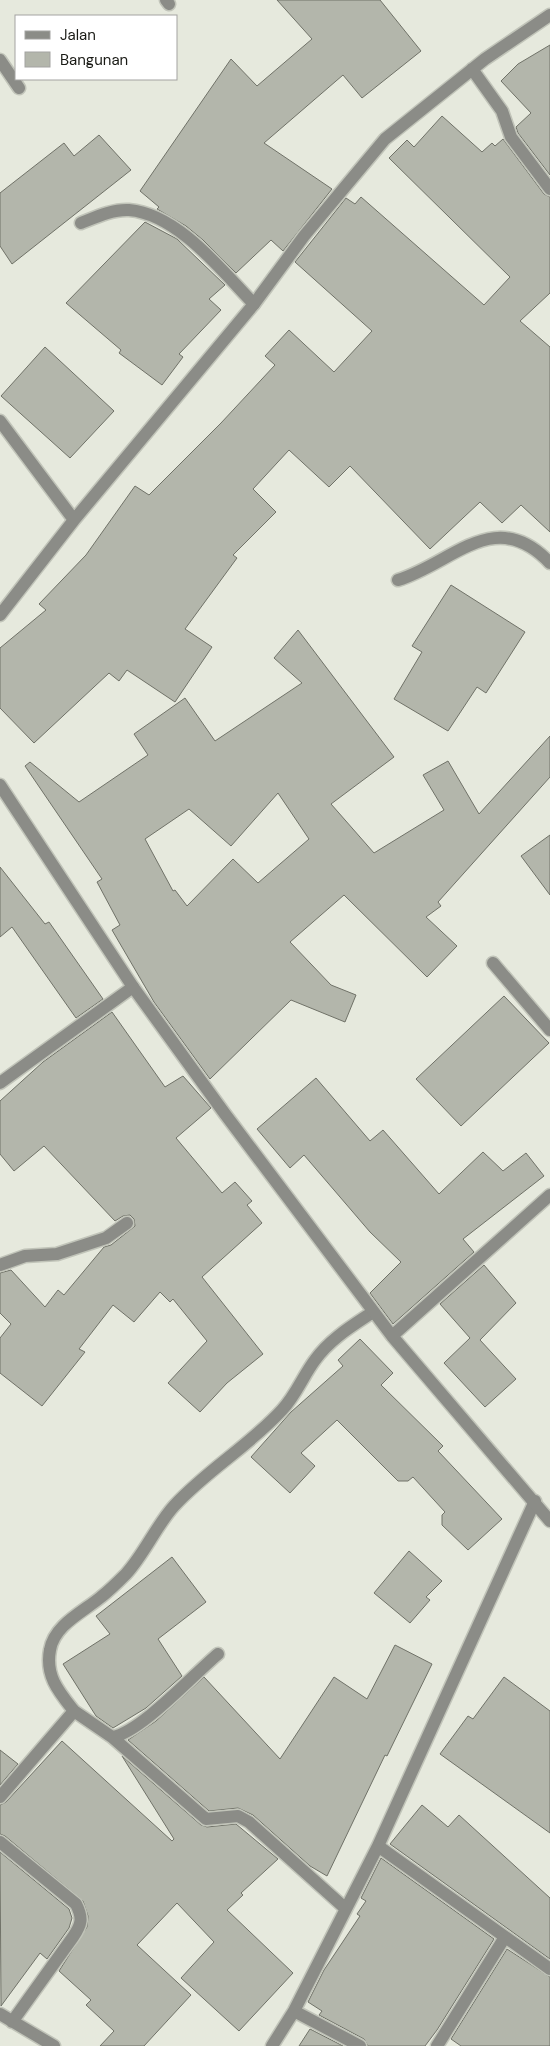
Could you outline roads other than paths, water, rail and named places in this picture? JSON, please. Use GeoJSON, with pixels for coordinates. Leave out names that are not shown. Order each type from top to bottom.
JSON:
{"type":"FeatureCollection","features":[{"type":"Feature","properties":{"kind":"street"},"geometry":{"type":"LineString","coordinates":[[0,616],[74,520],[254,304],[304,236],[386,139],[472,69],[550,15]]}},
{"type":"Feature","properties":{"kind":"street"},"geometry":{"type":"LineString","coordinates":[[0,60],[19,88]]}},
{"type":"Feature","properties":{"kind":"street"},"geometry":{"type":"LineString","coordinates":[[472,69],[502,111],[511,137],[550,189]]}},
{"type":"Feature","properties":{"kind":"street"},"geometry":{"type":"LineString","coordinates":[[81,223],[108,213],[129,210],[156,216],[198,247],[254,304]]}},
{"type":"Feature","properties":{"kind":"street"},"geometry":{"type":"LineString","coordinates":[[0,421],[74,520]]}},
{"type":"Feature","properties":{"kind":"street"},"geometry":{"type":"LineString","coordinates":[[398,580],[418,574],[471,542],[490,537],[523,543],[538,550],[550,563]]}},
{"type":"Feature","properties":{"kind":"street"},"geometry":{"type":"LineString","coordinates":[[0,785],[133,987],[373,1312],[550,1521]]}},
{"type":"Feature","properties":{"kind":"street"},"geometry":{"type":"LineString","coordinates":[[493,963],[550,1030]]}},
{"type":"Feature","properties":{"kind":"street"},"geometry":{"type":"LineString","coordinates":[[0,1083],[133,987]]}},
{"type":"Feature","properties":{"kind":"street"},"geometry":{"type":"LineString","coordinates":[[392,1336],[550,1195]]}},
{"type":"Feature","properties":{"kind":"street"},"geometry":{"type":"LineString","coordinates":[[0,1266],[25,1256],[57,1254],[106,1238],[127,1223]]}},
{"type":"Feature","properties":{"kind":"street"},"geometry":{"type":"LineString","coordinates":[[346,1909],[249,1822],[238,1816],[206,1819],[112,1737],[74,1711],[54,1685],[50,1670],[50,1650],[56,1634],[72,1619],[102,1597],[132,1568],[173,1508],[189,1491],[275,1417],[293,1398],[315,1360],[330,1342],[373,1312]]}},
{"type":"Feature","properties":{"kind":"street"},"geometry":{"type":"LineString","coordinates":[[272,2046],[294,2011],[378,1846],[535,1502]]}},
{"type":"Feature","properties":{"kind":"street"},"geometry":{"type":"LineString","coordinates":[[112,1737],[128,1732],[218,1654]]}},
{"type":"Feature","properties":{"kind":"street"},"geometry":{"type":"LineString","coordinates":[[0,1797],[74,1711]]}},
{"type":"Feature","properties":{"kind":"street"},"geometry":{"type":"LineString","coordinates":[[0,1842],[76,1904],[82,1916],[81,1924],[73,1937],[12,2022]]}},
{"type":"Feature","properties":{"kind":"street"},"geometry":{"type":"LineString","coordinates":[[378,1846],[550,1969]]}},
{"type":"Feature","properties":{"kind":"street"},"geometry":{"type":"LineString","coordinates":[[437,2046],[505,1937]]}},
{"type":"Feature","properties":{"kind":"street"},"geometry":{"type":"LineString","coordinates":[[294,2011],[360,2046]]}},
{"type":"Feature","properties":{"kind":"street"},"geometry":{"type":"LineString","coordinates":[[0,2014],[54,2046]]}}]}
